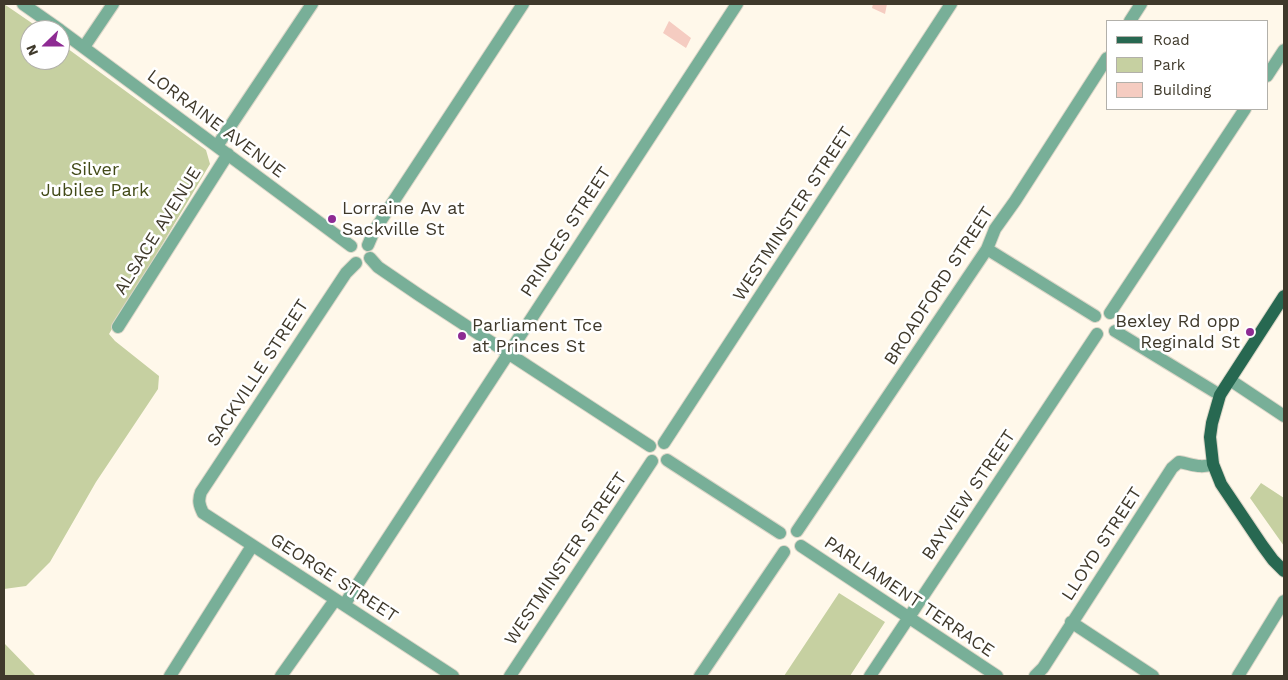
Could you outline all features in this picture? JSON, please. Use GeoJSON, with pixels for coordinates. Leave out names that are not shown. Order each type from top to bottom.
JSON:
{"type":"FeatureCollection","features":[{"type":"Feature","properties":{"kind":"main road"},"geometry":{"type":"LineString","coordinates":[[1284,296],[1220,395],[1210,437],[1213,464],[1221,484],[1273,560],[1284,582]]}},
{"type":"Feature","properties":{"kind":"main road"},"geometry":{"type":"LineString","coordinates":[[1273,560],[1284,572]]}},
{"type":"Feature","properties":{"kind":"street","name":"LORRAINE AVENUE"},"geometry":{"type":"LineString","coordinates":[[23,4],[46,20]]}},
{"type":"Feature","properties":{"kind":"street"},"geometry":{"type":"LineString","coordinates":[[84,47],[113,4]]}},
{"type":"Feature","properties":{"kind":"street"},"geometry":{"type":"LineString","coordinates":[[217,146],[312,4]]}},
{"type":"Feature","properties":{"kind":"street"},"geometry":{"type":"LineString","coordinates":[[368,245],[374,231],[523,4]]}},
{"type":"Feature","properties":{"kind":"street","name":"PRINCES STREET"},"geometry":{"type":"LineString","coordinates":[[281,676],[339,602],[507,353],[737,4]]}},
{"type":"Feature","properties":{"kind":"street","name":"WESTMINSTER STREET"},"geometry":{"type":"LineString","coordinates":[[664,443],[951,4]]}},
{"type":"Feature","properties":{"kind":"street"},"geometry":{"type":"LineString","coordinates":[[1131,20],[1141,4]]}},
{"type":"Feature","properties":{"kind":"street","name":"LORRAINE AVENUE"},"geometry":{"type":"LineString","coordinates":[[70,37],[352,246]]}},
{"type":"Feature","properties":{"kind":"street"},"geometry":{"type":"LineString","coordinates":[[1268,74],[1284,50]]}},
{"type":"Feature","properties":{"kind":"street","name":"BROADFORD STREET"},"geometry":{"type":"LineString","coordinates":[[797,531],[987,249],[995,229],[1015,202],[1106,60]]}},
{"type":"Feature","properties":{"kind":"street"},"geometry":{"type":"LineString","coordinates":[[1110,313],[1245,110]]}},
{"type":"Feature","properties":{"kind":"street","name":"ALSACE AVENUE"},"geometry":{"type":"LineString","coordinates":[[118,326],[228,154]]}},
{"type":"Feature","properties":{"kind":"street"},"geometry":{"type":"LineString","coordinates":[[358,242],[368,245],[371,251],[370,258],[365,263],[356,263],[349,256],[352,246],[358,242]]}},
{"type":"Feature","properties":{"kind":"street"},"geometry":{"type":"LineString","coordinates":[[987,249],[1095,316]]}},
{"type":"Feature","properties":{"kind":"street"},"geometry":{"type":"LineString","coordinates":[[370,258],[378,266],[412,290],[650,446]]}},
{"type":"Feature","properties":{"kind":"street","name":"SACKVILLE STREET"},"geometry":{"type":"LineString","coordinates":[[199,507],[201,492],[346,273],[356,263]]}},
{"type":"Feature","properties":{"kind":"street"},"geometry":{"type":"LineString","coordinates":[[1104,312],[1110,313],[1117,324],[1114,331],[1108,336],[1097,334],[1092,326],[1095,316],[1104,312]]}},
{"type":"Feature","properties":{"kind":"street"},"geometry":{"type":"LineString","coordinates":[[1114,331],[1220,395]]}},
{"type":"Feature","properties":{"kind":"street","name":"BAYVIEW STREET"},"geometry":{"type":"LineString","coordinates":[[870,676],[1097,334]]}},
{"type":"Feature","properties":{"kind":"street"},"geometry":{"type":"LineString","coordinates":[[1230,380],[1284,416]]}},
{"type":"Feature","properties":{"kind":"street"},"geometry":{"type":"LineString","coordinates":[[656,442],[664,443],[670,453],[667,460],[659,464],[652,462],[648,454],[650,446],[656,442]]}},
{"type":"Feature","properties":{"kind":"street"},"geometry":{"type":"LineString","coordinates":[[667,460],[780,533]]}},
{"type":"Feature","properties":{"kind":"street","name":"WESTMINSTER STREET"},"geometry":{"type":"LineString","coordinates":[[510,676],[652,462]]}},
{"type":"Feature","properties":{"kind":"street","name":"LLOYD STREET"},"geometry":{"type":"LineString","coordinates":[[1035,676],[1043,668],[1172,468],[1179,462],[1199,467],[1213,464]]}},
{"type":"Feature","properties":{"kind":"street","name":"GEORGE STREET"},"geometry":{"type":"LineString","coordinates":[[199,507],[203,513],[252,546],[453,676]]}},
{"type":"Feature","properties":{"kind":"street"},"geometry":{"type":"LineString","coordinates":[[787,529],[797,531],[801,536],[801,546],[794,553],[784,552],[777,540],[780,533],[787,529]]}},
{"type":"Feature","properties":{"kind":"street"},"geometry":{"type":"LineString","coordinates":[[170,676],[252,546]]}},
{"type":"Feature","properties":{"kind":"street","name":"PARLIAMENT TERRACE"},"geometry":{"type":"LineString","coordinates":[[801,546],[997,676]]}},
{"type":"Feature","properties":{"kind":"street"},"geometry":{"type":"LineString","coordinates":[[700,676],[784,552]]}},
{"type":"Feature","properties":{"kind":"street"},"geometry":{"type":"LineString","coordinates":[[1238,676],[1284,601]]}},
{"type":"Feature","properties":{"kind":"street"},"geometry":{"type":"LineString","coordinates":[[1072,622],[1153,676]]}},
{"type":"Feature","properties":{"kind":"green space","name":"Silver Jubilee Park"},"geometry":{"type":"Polygon","coordinates":[[[4,4],[27,20],[20,20],[20,70],[70,70],[70,50],[206,150],[210,164],[109,334],[115,341],[159,376],[158,389],[96,482],[50,562],[26,586],[4,589],[4,4]]]}},
{"type":"Feature","properties":{"kind":"green space"},"geometry":{"type":"Polygon","coordinates":[[[1261,483],[1284,498],[1284,546],[1250,498],[1261,483]]]}},
{"type":"Feature","properties":{"kind":"green space"},"geometry":{"type":"Polygon","coordinates":[[[839,593],[885,622],[850,676],[784,676],[839,593]]]}},
{"type":"Feature","properties":{"kind":"green space"},"geometry":{"type":"Polygon","coordinates":[[[4,643],[36,676],[4,676],[4,643]]]}},
{"type":"Feature","properties":{"kind":"building"},"geometry":{"type":"Polygon","coordinates":[[[873,4],[887,4],[885,14],[872,8],[873,4]]]}},
{"type":"Feature","properties":{"kind":"building"},"geometry":{"type":"Polygon","coordinates":[[[669,21],[691,38],[686,48],[663,33],[669,21]]]}},
{"type":"Feature","properties":{"kind":"place","name":"Lorraine Av at Sackville St"},"geometry":{"type":"Point","coordinates":[332,219]}},
{"type":"Feature","properties":{"kind":"place","name":"Bexley Rd opp Reginald St"},"geometry":{"type":"Point","coordinates":[1250,332]}},
{"type":"Feature","properties":{"kind":"place","name":"Parliament Tce at Princes St"},"geometry":{"type":"Point","coordinates":[462,336]}}]}
